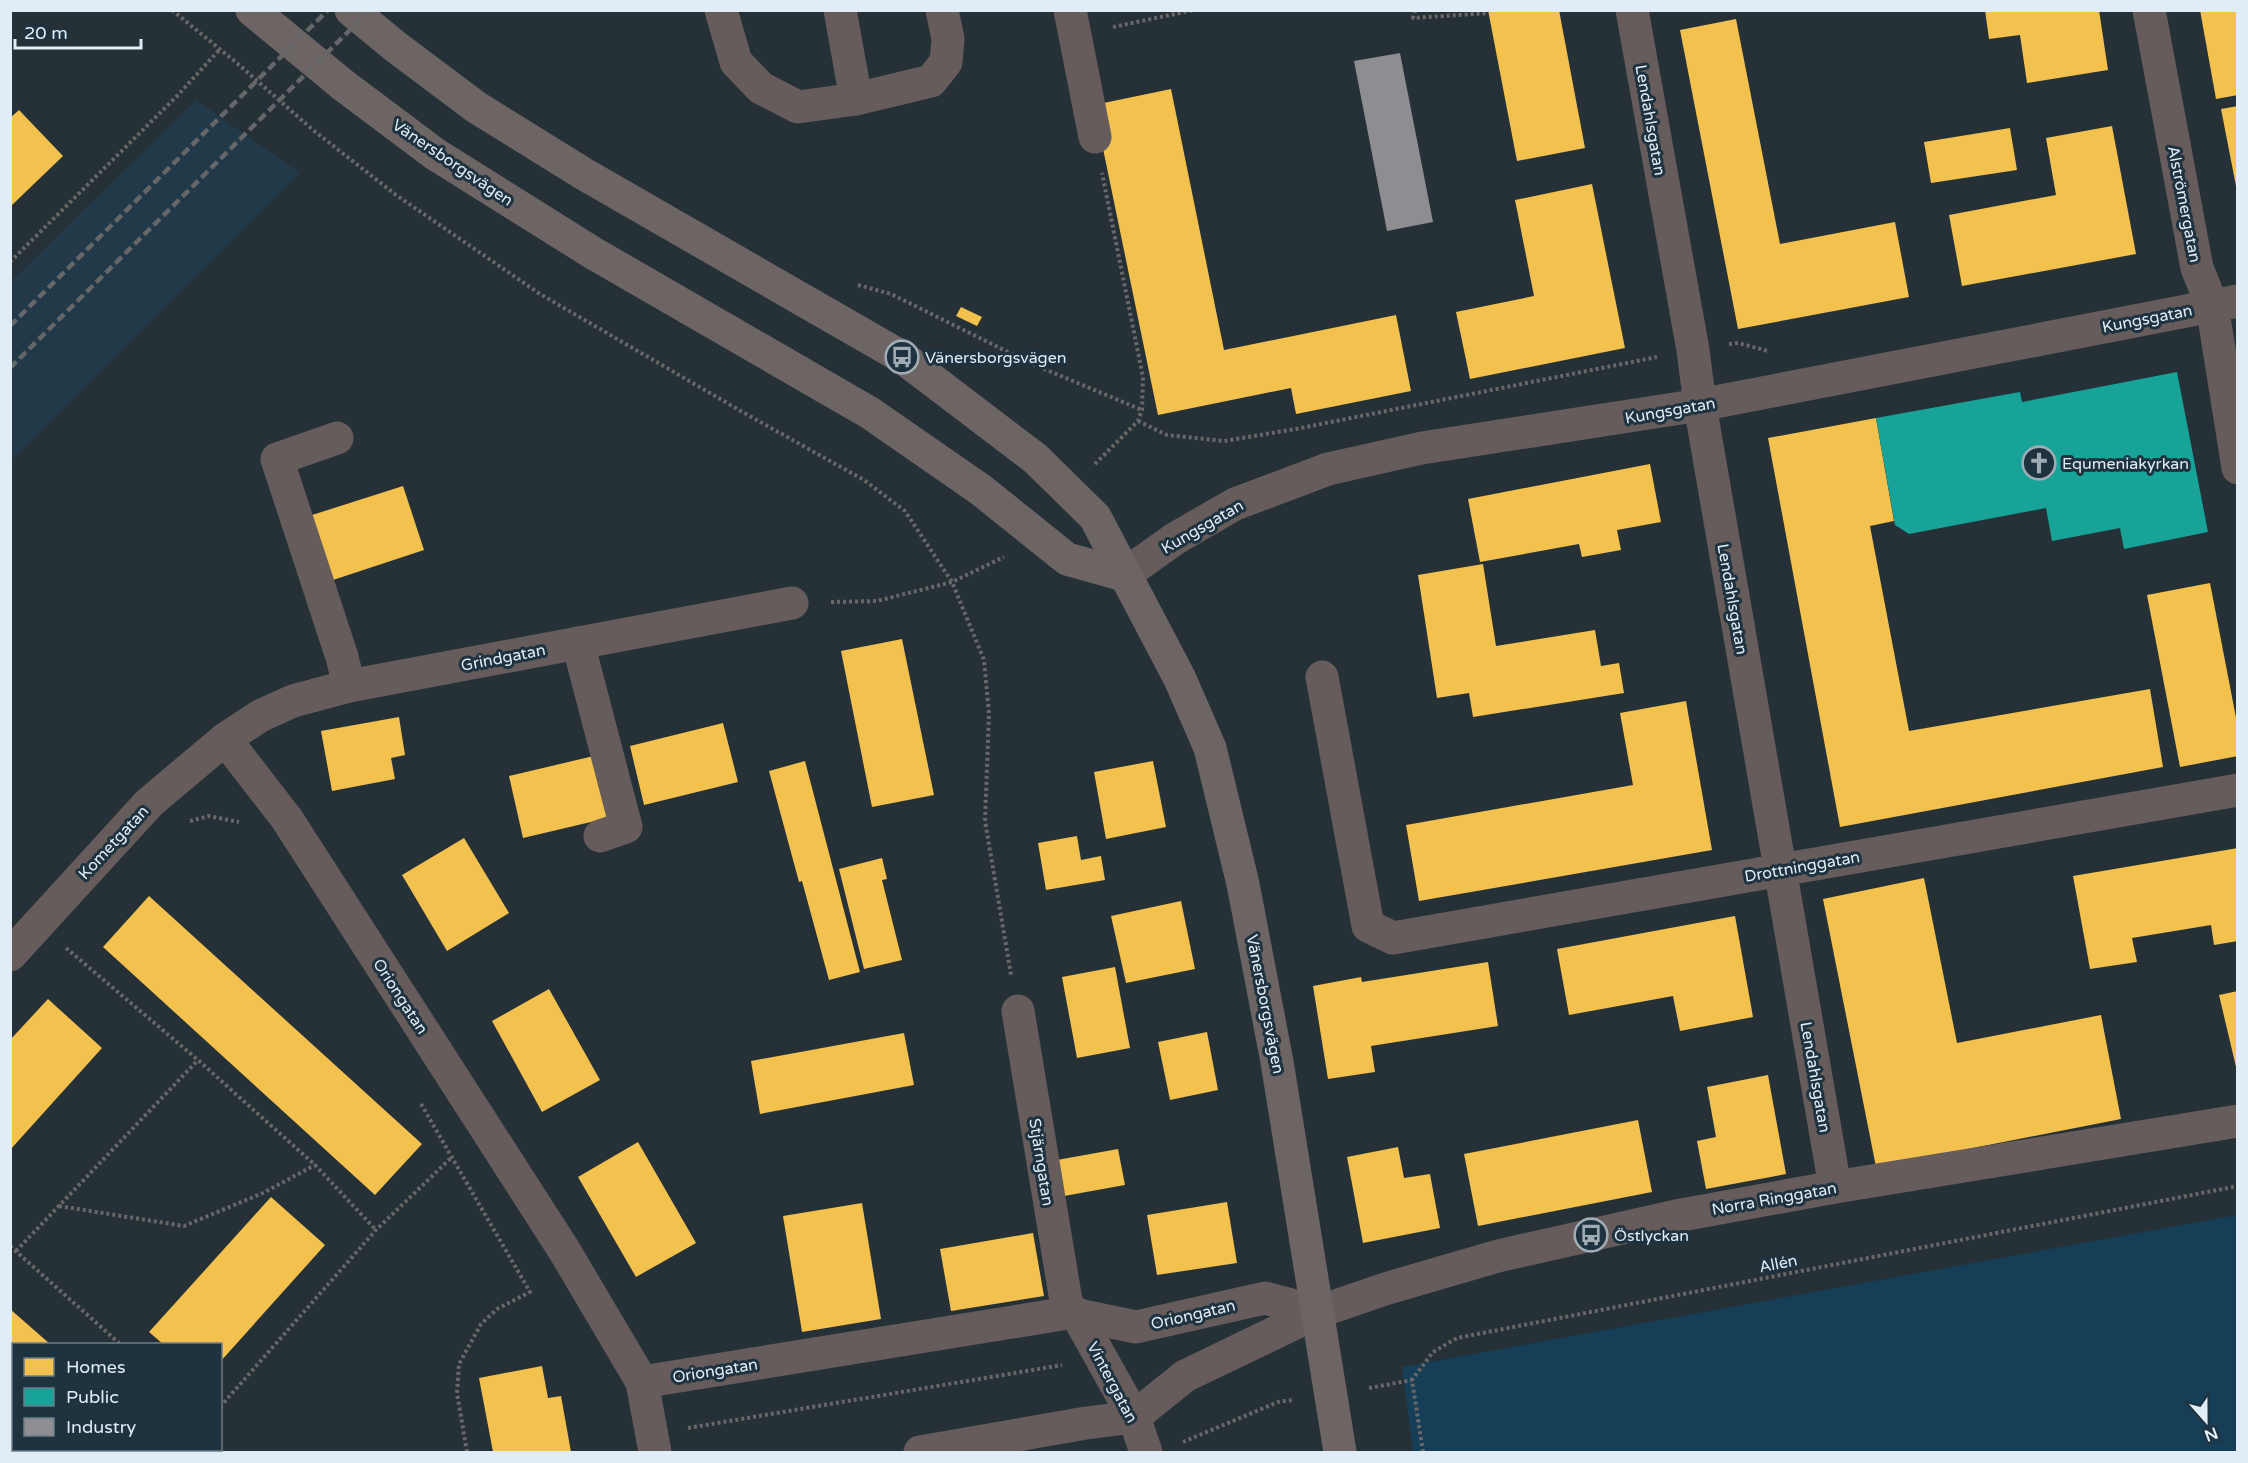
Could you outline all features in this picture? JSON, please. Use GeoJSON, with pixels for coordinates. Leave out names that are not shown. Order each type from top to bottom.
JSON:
{"type":"FeatureCollection","features":[{"type":"Feature","properties":{"kind":"main road","name":"Vänersborgsvägen"},"geometry":{"type":"LineString","coordinates":[[252,10],[343,85],[435,154],[593,253],[870,413],[981,490],[1067,558],[1124,575]]}},
{"type":"Feature","properties":{"kind":"main road","name":"Vänersborgsvägen"},"geometry":{"type":"LineString","coordinates":[[351,10],[476,107],[584,174],[902,357],[1036,459],[1095,518],[1143,607],[1210,748],[1243,884],[1275,1051],[1340,1452]]}},
{"type":"Feature","properties":{"kind":"street"},"geometry":{"type":"LineString","coordinates":[[721,10],[736,62],[761,88],[798,107],[856,99],[931,81],[946,62],[948,39],[942,10]]}},
{"type":"Feature","properties":{"kind":"street"},"geometry":{"type":"LineString","coordinates":[[840,10],[856,99]]}},
{"type":"Feature","properties":{"kind":"street","name":"Lendahlsgatan"},"geometry":{"type":"LineString","coordinates":[[1632,10],[1693,350],[1700,405],[1835,1186]]}},
{"type":"Feature","properties":{"kind":"street","name":"Alströmergatan"},"geometry":{"type":"LineString","coordinates":[[2149,10],[2197,268],[2225,303],[2238,468]]}},
{"type":"Feature","properties":{"kind":"street"},"geometry":{"type":"LineString","coordinates":[[1072,23],[1095,137]]}},
{"type":"Feature","properties":{"kind":"street","name":"Kungsgatan"},"geometry":{"type":"LineString","coordinates":[[1124,575],[1176,538],[1235,504],[1328,470],[1422,448],[1700,405],[2225,303]]}},
{"type":"Feature","properties":{"kind":"street"},"geometry":{"type":"LineString","coordinates":[[337,438],[277,459],[342,657],[349,686]]}},
{"type":"Feature","properties":{"kind":"street","name":"Grindgatan"},"geometry":{"type":"LineString","coordinates":[[225,739],[260,716],[293,701],[349,686],[792,603]]}},
{"type":"Feature","properties":{"kind":"street"},"geometry":{"type":"LineString","coordinates":[[578,643],[626,827],[600,836]]}},
{"type":"Feature","properties":{"kind":"street","name":"Drottninggatan"},"geometry":{"type":"LineString","coordinates":[[1322,677],[1368,926],[1393,938],[2238,790]]}},
{"type":"Feature","properties":{"kind":"street","name":"Oriongatan"},"geometry":{"type":"LineString","coordinates":[[225,739],[287,819],[552,1231],[642,1382],[654,1443]]}},
{"type":"Feature","properties":{"kind":"street","name":"Kometgatan"},"geometry":{"type":"LineString","coordinates":[[10,955],[149,803],[225,739]]}},
{"type":"Feature","properties":{"kind":"street","name":"Stjärngatan"},"geometry":{"type":"LineString","coordinates":[[1018,1011],[1072,1313]]}},
{"type":"Feature","properties":{"kind":"street","name":"Norra Ringgatan"},"geometry":{"type":"LineString","coordinates":[[1318,1312],[1385,1289],[1498,1256],[1676,1216],[1835,1186],[2238,1121]]}},
{"type":"Feature","properties":{"kind":"street","name":"Oriongatan"},"geometry":{"type":"LineString","coordinates":[[642,1382],[1072,1313],[1136,1327],[1265,1298],[1318,1312]]}},
{"type":"Feature","properties":{"kind":"street"},"geometry":{"type":"LineString","coordinates":[[920,1452],[1086,1423],[1134,1417],[1185,1376],[1318,1312]]}},
{"type":"Feature","properties":{"kind":"street","name":"Vintergatan"},"geometry":{"type":"LineString","coordinates":[[1072,1313],[1134,1417],[1146,1452]]}},
{"type":"Feature","properties":{"kind":"path"},"geometry":{"type":"LineString","coordinates":[[172,10],[313,130],[396,195],[540,294],[864,480],[905,511],[952,582],[984,660],[989,714],[985,821],[1018,1011]]}},
{"type":"Feature","properties":{"kind":"path"},"geometry":{"type":"LineString","coordinates":[[1072,23],[1194,10]]}},
{"type":"Feature","properties":{"kind":"path"},"geometry":{"type":"LineString","coordinates":[[1415,10],[1413,18],[1489,13]]}},
{"type":"Feature","properties":{"kind":"path"},"geometry":{"type":"LineString","coordinates":[[10,262],[178,95],[220,49]]}},
{"type":"Feature","properties":{"kind":"path"},"geometry":{"type":"LineString","coordinates":[[1070,491],[1138,421],[1142,410],[1143,377],[1095,137]]}},
{"type":"Feature","properties":{"kind":"path"},"geometry":{"type":"LineString","coordinates":[[850,282],[891,294],[1030,363],[1142,410]]}},
{"type":"Feature","properties":{"kind":"path"},"geometry":{"type":"LineString","coordinates":[[792,603],[877,601],[952,582],[1006,556],[1032,531]]}},
{"type":"Feature","properties":{"kind":"path"},"geometry":{"type":"LineString","coordinates":[[189,821],[209,816],[243,823]]}},
{"type":"Feature","properties":{"kind":"path"},"geometry":{"type":"LineString","coordinates":[[60,943],[198,1060],[315,1165],[376,1230]]}},
{"type":"Feature","properties":{"kind":"path"},"geometry":{"type":"LineString","coordinates":[[16,1251],[198,1060]]}},
{"type":"Feature","properties":{"kind":"path"},"geometry":{"type":"LineString","coordinates":[[417,1097],[531,1292],[497,1309],[481,1324],[459,1364],[457,1394],[467,1452]]}},
{"type":"Feature","properties":{"kind":"path"},"geometry":{"type":"LineString","coordinates":[[222,1405],[376,1230],[453,1157]]}},
{"type":"Feature","properties":{"kind":"path"},"geometry":{"type":"LineString","coordinates":[[59,1206],[184,1226],[263,1193],[315,1165]]}},
{"type":"Feature","properties":{"kind":"path","name":"Allén"},"geometry":{"type":"LineString","coordinates":[[1412,1380],[1433,1352],[1457,1338],[2238,1186]]}},
{"type":"Feature","properties":{"kind":"path"},"geometry":{"type":"LineString","coordinates":[[10,1246],[119,1343]]}},
{"type":"Feature","properties":{"kind":"path"},"geometry":{"type":"LineString","coordinates":[[654,1443],[1066,1364]]}},
{"type":"Feature","properties":{"kind":"path"},"geometry":{"type":"LineString","coordinates":[[1179,1443],[1278,1402],[1412,1380],[1423,1452]]}},
{"type":"Feature","properties":{"kind":"shaded area"},"geometry":{"type":"Polygon","coordinates":[[[196,100],[300,173],[11,461],[11,281],[196,100]]]}},
{"type":"Feature","properties":{"kind":"shaded area"},"geometry":{"type":"Polygon","coordinates":[[[2237,1215],[2237,1452],[1413,1452],[1402,1367],[2237,1215]]]}},
{"type":"Feature","properties":{"kind":"building: Homes"},"geometry":{"type":"Polygon","coordinates":[[[1488,10],[1559,10],[1585,148],[1517,161],[1488,10]]]}},
{"type":"Feature","properties":{"kind":"building: Homes"},"geometry":{"type":"Polygon","coordinates":[[[1985,10],[2099,10],[2108,70],[2027,83],[2020,35],[1989,39],[1985,10]]]}},
{"type":"Feature","properties":{"kind":"building: Homes"},"geometry":{"type":"Polygon","coordinates":[[[2200,10],[2238,10],[2238,95],[2216,99],[2200,10]]]}},
{"type":"Feature","properties":{"kind":"building: Homes"},"geometry":{"type":"Polygon","coordinates":[[[1736,19],[1780,244],[1895,222],[1909,297],[1738,329],[1680,30],[1736,19]]]}},
{"type":"Feature","properties":{"kind":"building: Homes"},"geometry":{"type":"Polygon","coordinates":[[[1171,89],[1224,350],[1396,315],[1411,391],[1296,414],[1291,388],[1158,415],[1094,105],[1171,89]]]}},
{"type":"Feature","properties":{"kind":"building: Homes"},"geometry":{"type":"Polygon","coordinates":[[[2238,106],[2238,186],[2236,186],[2221,109],[2238,106]]]}},
{"type":"Feature","properties":{"kind":"building: Homes"},"geometry":{"type":"Polygon","coordinates":[[[19,110],[63,156],[10,207],[10,118],[19,110]]]}},
{"type":"Feature","properties":{"kind":"building: Homes"},"geometry":{"type":"Polygon","coordinates":[[[2112,126],[2136,254],[1962,286],[1949,215],[2056,195],[2046,138],[2112,126]]]}},
{"type":"Feature","properties":{"kind":"building: Homes"},"geometry":{"type":"Polygon","coordinates":[[[2010,128],[2017,170],[1931,183],[1924,142],[2010,128]]]}},
{"type":"Feature","properties":{"kind":"building: Homes"},"geometry":{"type":"Polygon","coordinates":[[[1592,184],[1625,348],[1470,379],[1456,312],[1534,296],[1515,200],[1592,184]]]}},
{"type":"Feature","properties":{"kind":"building: Homes"},"geometry":{"type":"Polygon","coordinates":[[[961,307],[982,317],[977,326],[956,316],[961,307]]]}},
{"type":"Feature","properties":{"kind":"building: Homes"},"geometry":{"type":"Polygon","coordinates":[[[1876,418],[1894,521],[1870,526],[1909,731],[2150,689],[2163,767],[1840,827],[1768,438],[1876,418]]]}},
{"type":"Feature","properties":{"kind":"building: Homes"},"geometry":{"type":"Polygon","coordinates":[[[1650,464],[1661,522],[1617,530],[1621,550],[1582,557],[1579,544],[1480,562],[1468,499],[1650,464]]]}},
{"type":"Feature","properties":{"kind":"building: Homes"},"geometry":{"type":"Polygon","coordinates":[[[403,486],[424,550],[330,581],[309,516],[403,486]]]}},
{"type":"Feature","properties":{"kind":"building: Homes"},"geometry":{"type":"Polygon","coordinates":[[[1483,564],[1496,646],[1595,630],[1601,666],[1619,663],[1624,693],[1473,717],[1469,693],[1437,698],[1418,575],[1483,564]]]}},
{"type":"Feature","properties":{"kind":"building: Homes"},"geometry":{"type":"Polygon","coordinates":[[[2210,583],[2238,728],[2238,756],[2180,767],[2147,595],[2210,583]]]}},
{"type":"Feature","properties":{"kind":"building: Homes"},"geometry":{"type":"Polygon","coordinates":[[[902,639],[934,795],[872,807],[841,651],[902,639]]]}},
{"type":"Feature","properties":{"kind":"building: Homes"},"geometry":{"type":"Polygon","coordinates":[[[1686,701],[1712,850],[1419,901],[1406,825],[1633,785],[1620,713],[1686,701]]]}},
{"type":"Feature","properties":{"kind":"building: Homes"},"geometry":{"type":"Polygon","coordinates":[[[399,717],[405,755],[391,758],[395,779],[332,791],[321,731],[399,717]]]}},
{"type":"Feature","properties":{"kind":"building: Homes"},"geometry":{"type":"Polygon","coordinates":[[[723,723],[738,782],[644,805],[630,746],[723,723]]]}},
{"type":"Feature","properties":{"kind":"building: Homes"},"geometry":{"type":"Polygon","coordinates":[[[598,755],[612,817],[523,838],[509,776],[598,755]]]}},
{"type":"Feature","properties":{"kind":"building: Homes"},"geometry":{"type":"Polygon","coordinates":[[[805,761],[860,972],[829,980],[769,771],[805,761]]]}},
{"type":"Feature","properties":{"kind":"building: Homes"},"geometry":{"type":"Polygon","coordinates":[[[1153,761],[1166,827],[1106,839],[1094,772],[1153,761]]]}},
{"type":"Feature","properties":{"kind":"building: Homes"},"geometry":{"type":"Polygon","coordinates":[[[1077,836],[1081,860],[1101,856],[1105,880],[1046,890],[1038,843],[1077,836]]]}},
{"type":"Feature","properties":{"kind":"building: Homes"},"geometry":{"type":"Polygon","coordinates":[[[464,838],[509,913],[447,951],[402,875],[464,838]]]}},
{"type":"Feature","properties":{"kind":"building: Homes"},"geometry":{"type":"Polygon","coordinates":[[[2238,848],[2238,941],[2214,945],[2211,925],[2132,938],[2137,962],[2090,969],[2073,876],[2238,848]]]}},
{"type":"Feature","properties":{"kind":"building: Homes"},"geometry":{"type":"Polygon","coordinates":[[[882,858],[887,879],[882,880],[902,960],[864,969],[839,869],[882,858]]]}},
{"type":"Feature","properties":{"kind":"building: Homes"},"geometry":{"type":"Polygon","coordinates":[[[1924,878],[1957,1043],[2101,1015],[2121,1119],[1876,1167],[1823,899],[1924,878]]]}},
{"type":"Feature","properties":{"kind":"building: Homes"},"geometry":{"type":"Polygon","coordinates":[[[149,896],[422,1144],[375,1195],[103,947],[149,896]]]}},
{"type":"Feature","properties":{"kind":"building: Homes"},"geometry":{"type":"Polygon","coordinates":[[[1181,901],[1195,969],[1126,983],[1111,916],[1181,901]]]}},
{"type":"Feature","properties":{"kind":"building: Homes"},"geometry":{"type":"Polygon","coordinates":[[[1735,916],[1753,1017],[1680,1031],[1673,996],[1569,1015],[1557,949],[1735,916]]]}},
{"type":"Feature","properties":{"kind":"building: Homes"},"geometry":{"type":"Polygon","coordinates":[[[1488,962],[1498,1026],[1371,1046],[1375,1072],[1328,1079],[1313,986],[1361,977],[1362,982],[1488,962]]]}},
{"type":"Feature","properties":{"kind":"building: Homes"},"geometry":{"type":"Polygon","coordinates":[[[1115,967],[1130,1048],[1077,1058],[1062,977],[1115,967]]]}},
{"type":"Feature","properties":{"kind":"building: Homes"},"geometry":{"type":"Polygon","coordinates":[[[549,989],[600,1080],[542,1112],[492,1021],[549,989]]]}},
{"type":"Feature","properties":{"kind":"building: Homes"},"geometry":{"type":"Polygon","coordinates":[[[2238,991],[2238,1071],[2237,1071],[2219,995],[2238,991]]]}},
{"type":"Feature","properties":{"kind":"building: Homes"},"geometry":{"type":"Polygon","coordinates":[[[48,999],[102,1048],[10,1150],[10,1040],[48,999]]]}},
{"type":"Feature","properties":{"kind":"building: Homes"},"geometry":{"type":"Polygon","coordinates":[[[1207,1032],[1218,1090],[1170,1100],[1158,1042],[1207,1032]]]}},
{"type":"Feature","properties":{"kind":"building: Homes"},"geometry":{"type":"Polygon","coordinates":[[[904,1033],[914,1085],[760,1114],[751,1061],[904,1033]]]}},
{"type":"Feature","properties":{"kind":"building: Homes"},"geometry":{"type":"Polygon","coordinates":[[[1768,1075],[1786,1174],[1706,1189],[1697,1141],[1716,1137],[1707,1087],[1768,1075]]]}},
{"type":"Feature","properties":{"kind":"building: Homes"},"geometry":{"type":"Polygon","coordinates":[[[1638,1120],[1652,1192],[1478,1226],[1464,1154],[1638,1120]]]}},
{"type":"Feature","properties":{"kind":"building: Homes"},"geometry":{"type":"Polygon","coordinates":[[[638,1142],[696,1243],[636,1277],[578,1177],[638,1142]]]}},
{"type":"Feature","properties":{"kind":"building: Homes"},"geometry":{"type":"Polygon","coordinates":[[[1398,1147],[1404,1178],[1430,1174],[1440,1228],[1363,1243],[1347,1157],[1398,1147]]]}},
{"type":"Feature","properties":{"kind":"building: Homes"},"geometry":{"type":"Polygon","coordinates":[[[1118,1149],[1125,1185],[1064,1196],[1057,1160],[1118,1149]]]}},
{"type":"Feature","properties":{"kind":"building: Homes"},"geometry":{"type":"Polygon","coordinates":[[[271,1197],[325,1245],[222,1360],[222,1343],[162,1343],[149,1332],[271,1197]]]}},
{"type":"Feature","properties":{"kind":"building: Homes"},"geometry":{"type":"Polygon","coordinates":[[[1227,1202],[1237,1263],[1157,1275],[1147,1215],[1227,1202]]]}},
{"type":"Feature","properties":{"kind":"building: Homes"},"geometry":{"type":"Polygon","coordinates":[[[862,1203],[881,1319],[802,1332],[783,1216],[862,1203]]]}},
{"type":"Feature","properties":{"kind":"building: Homes"},"geometry":{"type":"Polygon","coordinates":[[[1033,1233],[1044,1296],[951,1311],[940,1249],[1033,1233]]]}},
{"type":"Feature","properties":{"kind":"building: Homes"},"geometry":{"type":"Polygon","coordinates":[[[10,1309],[49,1343],[12,1343],[12,1404],[10,1403],[10,1309]]]}},
{"type":"Feature","properties":{"kind":"building: Homes"},"geometry":{"type":"Polygon","coordinates":[[[542,1366],[548,1398],[561,1396],[571,1452],[493,1452],[479,1378],[542,1366]]]}},
{"type":"Feature","properties":{"kind":"building: Homes"},"geometry":{"type":"Polygon","coordinates":[[[62,1451],[134,1451],[133,1452],[62,1451]]]}},
{"type":"Feature","properties":{"kind":"building: Public","name":"Equmeniakyrkan"},"geometry":{"type":"Polygon","coordinates":[[[2177,372],[2208,532],[2124,549],[2120,528],[2052,541],[2046,508],[1909,534],[1895,525],[1876,418],[2020,392],[2022,402],[2177,372]]]}},
{"type":"Feature","properties":{"kind":"building: Industry"},"geometry":{"type":"Polygon","coordinates":[[[1400,53],[1433,222],[1387,231],[1354,61],[1400,53]]]}},
{"type":"Feature","properties":{"kind":"railway"},"geometry":{"type":"LineString","coordinates":[[10,326],[328,10]]}},
{"type":"Feature","properties":{"kind":"railway"},"geometry":{"type":"LineString","coordinates":[[10,368],[370,10]]}},
{"type":"Feature","properties":{"kind":"place","name":"Vänersborgsvägen"},"geometry":{"type":"Point","coordinates":[902,357]}},
{"type":"Feature","properties":{"kind":"place","name":"Equmeniakyrkan"},"geometry":{"type":"Point","coordinates":[2039,463]}},
{"type":"Feature","properties":{"kind":"place","name":"Östlyckan"},"geometry":{"type":"Point","coordinates":[1591,1235]}}]}
